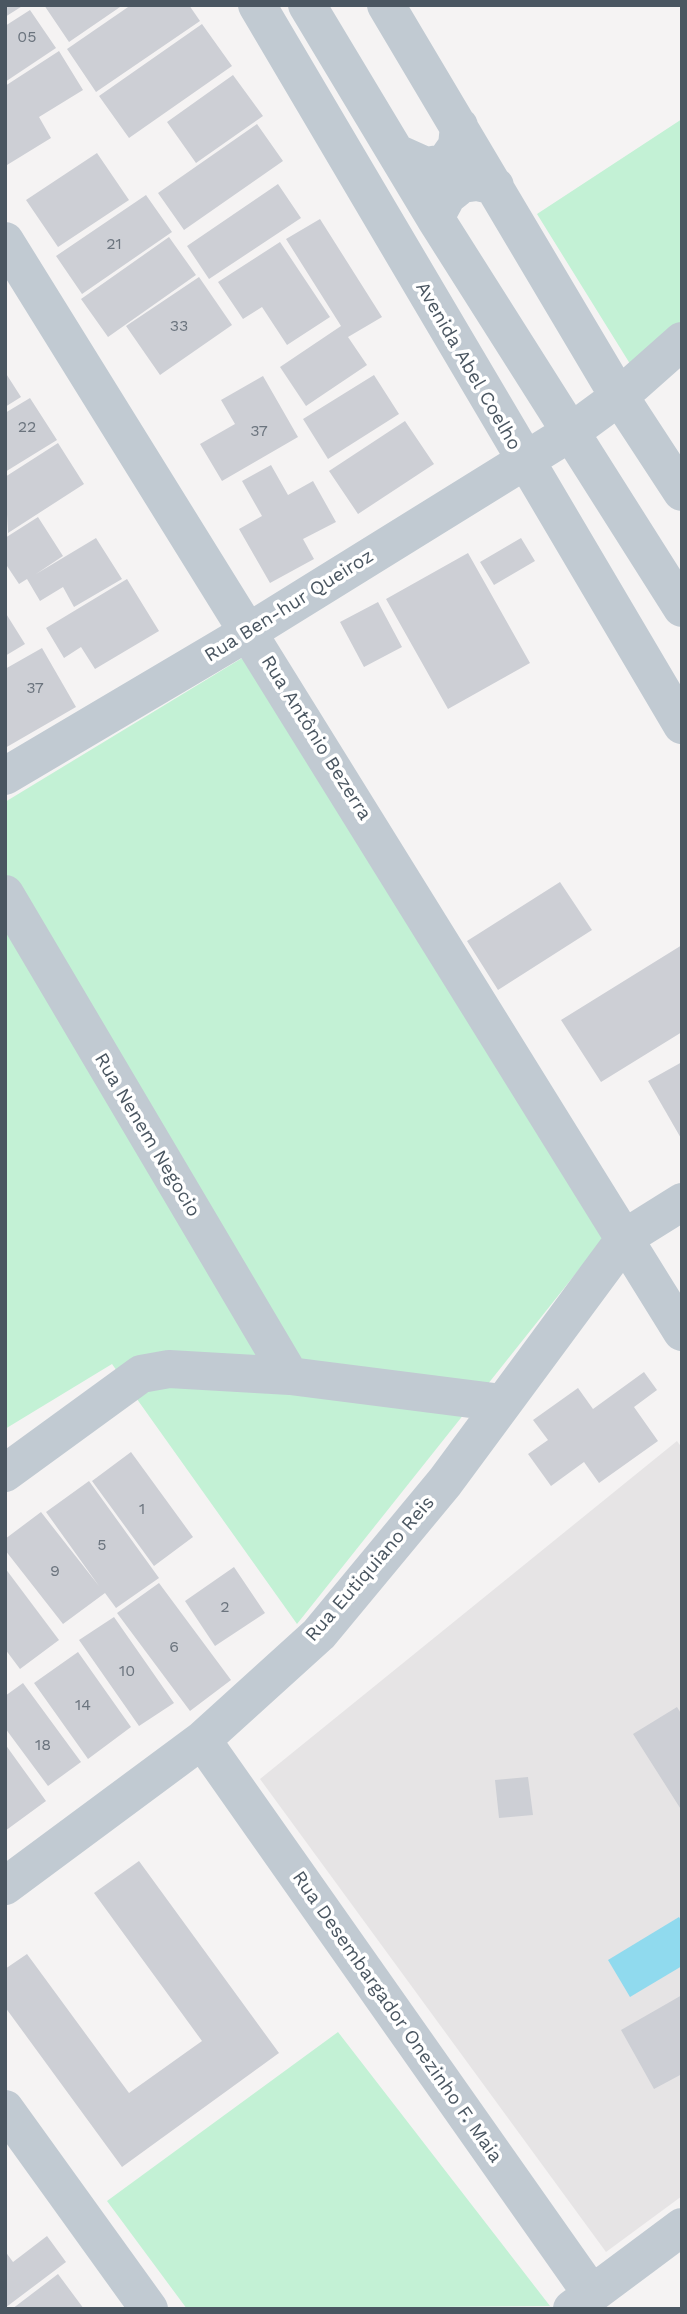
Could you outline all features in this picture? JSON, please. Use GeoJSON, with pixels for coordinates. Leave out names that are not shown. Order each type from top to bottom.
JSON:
{"type":"FeatureCollection","features":[{"type":"Feature","properties":{"kind":"street","name":"Avenida Abel Coelho"},"geometry":{"type":"LineString","coordinates":[[257,5],[523,461],[682,725]]}},
{"type":"Feature","properties":{"kind":"street"},"geometry":{"type":"LineString","coordinates":[[307,5],[436,218],[682,608]]}},
{"type":"Feature","properties":{"kind":"street"},"geometry":{"type":"LineString","coordinates":[[386,5],[620,396],[682,492]]}},
{"type":"Feature","properties":{"kind":"street"},"geometry":{"type":"LineString","coordinates":[[397,153],[426,166],[445,163],[457,146],[458,127]]}},
{"type":"Feature","properties":{"kind":"street"},"geometry":{"type":"LineString","coordinates":[[436,218],[447,196],[462,184],[477,182],[495,186]]}},
{"type":"Feature","properties":{"kind":"street","name":"Rua Antônio Bezerra"},"geometry":{"type":"LineString","coordinates":[[5,241],[250,631],[626,1237],[682,1332]]}},
{"type":"Feature","properties":{"kind":"street","name":"Rua Ben-hur Queiroz"},"geometry":{"type":"LineString","coordinates":[[5,776],[250,631],[571,432],[620,396],[682,341]]}},
{"type":"Feature","properties":{"kind":"street","name":"Rua Nenem Negocio"},"geometry":{"type":"LineString","coordinates":[[5,894],[290,1376]]}},
{"type":"Feature","properties":{"kind":"street","name":"Rua Eutiquiano Reis"},"geometry":{"type":"LineString","coordinates":[[5,1886],[202,1740],[319,1633],[395,1545],[626,1237],[682,1202]]}},
{"type":"Feature","properties":{"kind":"street"},"geometry":{"type":"LineString","coordinates":[[5,1473],[141,1374],[190,1368],[290,1376],[502,1403]]}},
{"type":"Feature","properties":{"kind":"street","name":"Rua Desembargador Onezinho F. Maia"},"geometry":{"type":"LineString","coordinates":[[202,1740],[581,2301]]}},
{"type":"Feature","properties":{"kind":"street"},"geometry":{"type":"LineString","coordinates":[[5,2109],[149,2309]]}},
{"type":"Feature","properties":{"kind":"street"},"geometry":{"type":"LineString","coordinates":[[581,2301],[682,2227]]}},
{"type":"Feature","properties":{"kind":"shaded area"},"geometry":{"type":"Polygon","coordinates":[[[677,1441],[682,1448],[682,2196],[606,2252],[260,1779],[677,1441]]]}},
{"type":"Feature","properties":{"kind":"green space"},"geometry":{"type":"Polygon","coordinates":[[[682,119],[682,330],[632,367],[537,214],[682,119]]]}},
{"type":"Feature","properties":{"kind":"green space"},"geometry":{"type":"Polygon","coordinates":[[[247,655],[608,1233],[297,1624],[112,1364],[5,1429],[5,802],[247,655]]]}},
{"type":"Feature","properties":{"kind":"green space"},"geometry":{"type":"Polygon","coordinates":[[[338,2032],[550,2306],[187,2309],[107,2201],[338,2032]]]}},
{"type":"Feature","properties":{"kind":"water"},"geometry":{"type":"Polygon","coordinates":[[[679,1917],[682,1922],[682,1966],[630,1997],[608,1960],[679,1917]]]}},
{"type":"Feature","properties":{"kind":"building"},"geometry":{"type":"Polygon","coordinates":[[[5,5],[24,5],[5,17],[5,5]]]}},
{"type":"Feature","properties":{"kind":"building"},"geometry":{"type":"Polygon","coordinates":[[[44,5],[123,5],[69,42],[44,5]]]}},
{"type":"Feature","properties":{"kind":"building"},"geometry":{"type":"Polygon","coordinates":[[[131,5],[189,5],[200,21],[96,92],[67,49],[131,5]]]}},
{"type":"Feature","properties":{"kind":"building"},"geometry":{"type":"Polygon","coordinates":[[[30,10],[56,48],[5,82],[5,26],[30,10]]]}},
{"type":"Feature","properties":{"kind":"building"},"geometry":{"type":"Polygon","coordinates":[[[202,24],[232,66],[129,138],[99,96],[202,24]]]}},
{"type":"Feature","properties":{"kind":"building"},"geometry":{"type":"Polygon","coordinates":[[[59,51],[83,90],[39,117],[51,138],[7,165],[5,86],[59,51]]]}},
{"type":"Feature","properties":{"kind":"building"},"geometry":{"type":"Polygon","coordinates":[[[233,75],[263,116],[196,163],[167,122],[233,75]]]}},
{"type":"Feature","properties":{"kind":"building"},"geometry":{"type":"Polygon","coordinates":[[[257,124],[283,161],[184,230],[158,193],[257,124]]]}},
{"type":"Feature","properties":{"kind":"building"},"geometry":{"type":"Polygon","coordinates":[[[97,153],[129,200],[58,247],[26,200],[97,153]]]}},
{"type":"Feature","properties":{"kind":"building"},"geometry":{"type":"Polygon","coordinates":[[[278,184],[301,218],[209,279],[187,246],[278,184]]]}},
{"type":"Feature","properties":{"kind":"building"},"geometry":{"type":"Polygon","coordinates":[[[146,195],[172,232],[82,294],[56,256],[146,195]]]}},
{"type":"Feature","properties":{"kind":"building"},"geometry":{"type":"Polygon","coordinates":[[[320,219],[382,317],[348,337],[367,365],[306,406],[280,367],[341,326],[286,239],[320,219]]]}},
{"type":"Feature","properties":{"kind":"building"},"geometry":{"type":"Polygon","coordinates":[[[169,237],[196,275],[108,337],[81,299],[169,237]]]}},
{"type":"Feature","properties":{"kind":"building"},"geometry":{"type":"Polygon","coordinates":[[[280,242],[330,317],[287,345],[262,307],[243,319],[218,282],[280,242]]]}},
{"type":"Feature","properties":{"kind":"building"},"geometry":{"type":"Polygon","coordinates":[[[199,277],[232,325],[160,375],[126,326],[199,277]]]}},
{"type":"Feature","properties":{"kind":"building"},"geometry":{"type":"Polygon","coordinates":[[[5,372],[21,397],[5,407],[5,372]]]}},
{"type":"Feature","properties":{"kind":"building"},"geometry":{"type":"Polygon","coordinates":[[[374,375],[399,414],[328,459],[303,419],[374,375]]]}},
{"type":"Feature","properties":{"kind":"building"},"geometry":{"type":"Polygon","coordinates":[[[263,376],[298,437],[222,481],[200,444],[235,424],[221,400],[263,376]]]}},
{"type":"Feature","properties":{"kind":"building"},"geometry":{"type":"Polygon","coordinates":[[[30,398],[57,440],[5,472],[5,413],[30,398]]]}},
{"type":"Feature","properties":{"kind":"building"},"geometry":{"type":"Polygon","coordinates":[[[405,421],[434,464],[358,514],[329,471],[405,421]]]}},
{"type":"Feature","properties":{"kind":"building"},"geometry":{"type":"Polygon","coordinates":[[[58,443],[84,484],[8,533],[5,477],[58,443]]]}},
{"type":"Feature","properties":{"kind":"building"},"geometry":{"type":"Polygon","coordinates":[[[271,465],[288,495],[313,481],[336,522],[303,539],[314,559],[270,583],[239,529],[262,516],[242,481],[271,465]]]}},
{"type":"Feature","properties":{"kind":"building"},"geometry":{"type":"Polygon","coordinates":[[[38,517],[63,556],[36,574],[96,538],[122,579],[74,607],[63,587],[40,601],[27,579],[19,584],[5,563],[5,538],[38,517]]]}},
{"type":"Feature","properties":{"kind":"building"},"geometry":{"type":"Polygon","coordinates":[[[521,538],[535,561],[494,585],[480,562],[521,538]]]}},
{"type":"Feature","properties":{"kind":"building"},"geometry":{"type":"Polygon","coordinates":[[[468,553],[530,663],[448,709],[386,599],[468,553]]]}},
{"type":"Feature","properties":{"kind":"building"},"geometry":{"type":"Polygon","coordinates":[[[127,579],[159,631],[95,669],[81,647],[64,658],[46,628],[127,579]]]}},
{"type":"Feature","properties":{"kind":"building"},"geometry":{"type":"Polygon","coordinates":[[[378,602],[402,647],[364,667],[340,622],[378,602]]]}},
{"type":"Feature","properties":{"kind":"building"},"geometry":{"type":"Polygon","coordinates":[[[5,612],[25,644],[5,656],[5,612]]]}},
{"type":"Feature","properties":{"kind":"building"},"geometry":{"type":"Polygon","coordinates":[[[42,648],[76,707],[5,748],[5,669],[42,648]]]}},
{"type":"Feature","properties":{"kind":"building"},"geometry":{"type":"Polygon","coordinates":[[[560,882],[592,930],[498,990],[467,941],[560,882]]]}},
{"type":"Feature","properties":{"kind":"building"},"geometry":{"type":"Polygon","coordinates":[[[682,945],[682,1032],[601,1082],[561,1020],[682,945]]]}},
{"type":"Feature","properties":{"kind":"building"},"geometry":{"type":"Polygon","coordinates":[[[682,1062],[682,1140],[648,1081],[682,1062]]]}},
{"type":"Feature","properties":{"kind":"building"},"geometry":{"type":"Polygon","coordinates":[[[644,1372],[657,1390],[634,1407],[658,1441],[599,1483],[584,1462],[551,1486],[528,1454],[548,1440],[533,1420],[578,1388],[593,1409],[644,1372]]]}},
{"type":"Feature","properties":{"kind":"building"},"geometry":{"type":"Polygon","coordinates":[[[131,1452],[193,1537],[154,1566],[92,1481],[131,1452]]]}},
{"type":"Feature","properties":{"kind":"building"},"geometry":{"type":"Polygon","coordinates":[[[89,1481],[159,1578],[116,1608],[105,1593],[63,1624],[5,1550],[5,1539],[41,1512],[99,1586],[46,1512],[89,1481]]]}},
{"type":"Feature","properties":{"kind":"building"},"geometry":{"type":"Polygon","coordinates":[[[234,1567],[265,1613],[215,1646],[185,1601],[234,1567]]]}},
{"type":"Feature","properties":{"kind":"building"},"geometry":{"type":"Polygon","coordinates":[[[5,1568],[59,1640],[20,1669],[5,1649],[5,1568]]]}},
{"type":"Feature","properties":{"kind":"building"},"geometry":{"type":"Polygon","coordinates":[[[159,1583],[231,1680],[190,1711],[117,1613],[159,1583]]]}},
{"type":"Feature","properties":{"kind":"building"},"geometry":{"type":"Polygon","coordinates":[[[114,1617],[174,1703],[139,1726],[79,1640],[114,1617]]]}},
{"type":"Feature","properties":{"kind":"building"},"geometry":{"type":"Polygon","coordinates":[[[78,1652],[131,1727],[88,1759],[34,1683],[78,1652]]]}},
{"type":"Feature","properties":{"kind":"building"},"geometry":{"type":"Polygon","coordinates":[[[23,1683],[81,1762],[48,1786],[5,1728],[5,1696],[23,1683]]]}},
{"type":"Feature","properties":{"kind":"building"},"geometry":{"type":"Polygon","coordinates":[[[677,1707],[682,1715],[682,1811],[633,1734],[677,1707]]]}},
{"type":"Feature","properties":{"kind":"building"},"geometry":{"type":"Polygon","coordinates":[[[5,1744],[46,1801],[5,1831],[5,1744]]]}},
{"type":"Feature","properties":{"kind":"building"},"geometry":{"type":"Polygon","coordinates":[[[528,1777],[533,1815],[499,1818],[495,1780],[528,1777]]]}},
{"type":"Feature","properties":{"kind":"building"},"geometry":{"type":"Polygon","coordinates":[[[139,1861],[279,2053],[122,2167],[5,2007],[5,1969],[27,1954],[129,2093],[202,2041],[94,1893],[139,1861]]]}},
{"type":"Feature","properties":{"kind":"building"},"geometry":{"type":"Polygon","coordinates":[[[682,1995],[682,2074],[654,2089],[621,2030],[682,1995]]]}},
{"type":"Feature","properties":{"kind":"building"},"geometry":{"type":"Polygon","coordinates":[[[47,2236],[66,2262],[5,2308],[5,2251],[13,2262],[47,2236]]]}},
{"type":"Feature","properties":{"kind":"building"},"geometry":{"type":"Polygon","coordinates":[[[58,2274],[84,2309],[12,2309],[58,2274]]]}}]}
